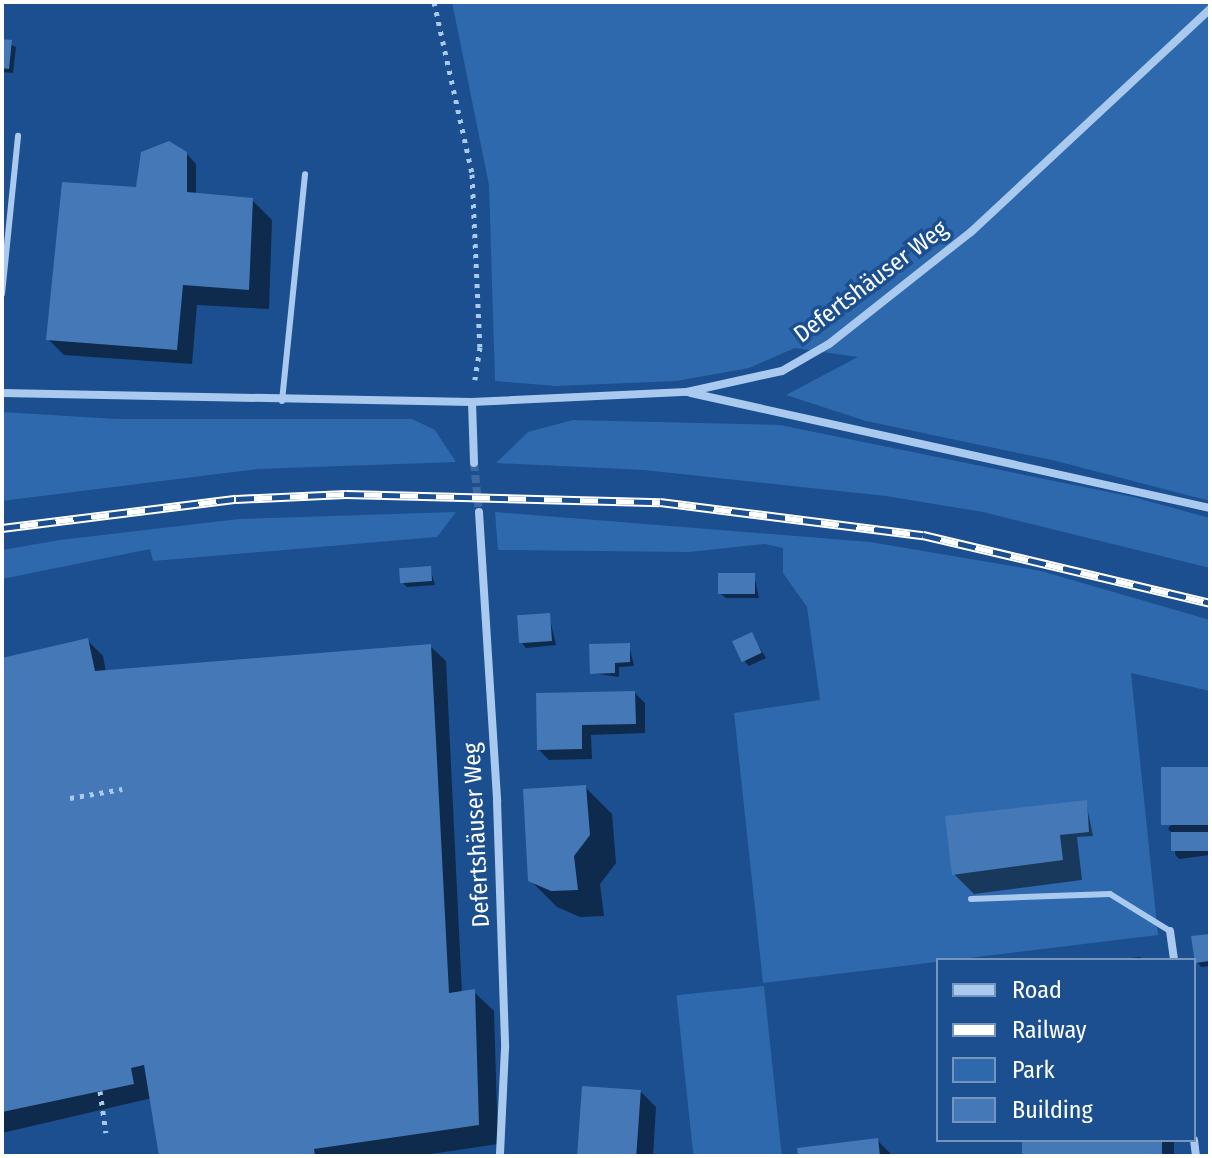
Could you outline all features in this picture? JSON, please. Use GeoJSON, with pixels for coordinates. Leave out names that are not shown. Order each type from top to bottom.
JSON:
{"type":"FeatureCollection","features":[{"type":"Feature","properties":{"kind":"street","name":"Defertshäuser Weg"},"geometry":{"type":"LineString","coordinates":[[2,393],[282,401],[472,402],[687,392],[782,371],[829,344],[971,232],[1210,9]]}},
{"type":"Feature","properties":{"kind":"street"},"geometry":{"type":"LineString","coordinates":[[687,392],[1210,508]]}},
{"type":"Feature","properties":{"kind":"street"},"geometry":{"type":"LineString","coordinates":[[472,402],[474,463]]}},
{"type":"Feature","properties":{"kind":"street","name":"Defertshäuser Weg"},"geometry":{"type":"LineString","coordinates":[[479,512],[497,801],[505,1048],[500,1156]]}},
{"type":"Feature","properties":{"kind":"street"},"geometry":{"type":"LineString","coordinates":[[1170,931],[1174,958]]}},
{"type":"Feature","properties":{"kind":"lane"},"geometry":{"type":"LineString","coordinates":[[2,294],[18,136]]}},
{"type":"Feature","properties":{"kind":"lane"},"geometry":{"type":"LineString","coordinates":[[282,401],[305,174]]}},
{"type":"Feature","properties":{"kind":"lane"},"geometry":{"type":"LineString","coordinates":[[971,899],[1110,894],[1170,931]]}},
{"type":"Feature","properties":{"kind":"path"},"geometry":{"type":"LineString","coordinates":[[434,2],[472,174],[480,347],[472,402]]}},
{"type":"Feature","properties":{"kind":"path"},"geometry":{"type":"LineString","coordinates":[[70,798],[122,789]]}},
{"type":"Feature","properties":{"kind":"path"},"geometry":{"type":"LineString","coordinates":[[100,1091],[106,1133]]}},
{"type":"Feature","properties":{"kind":"green space"},"geometry":{"type":"Polygon","coordinates":[[[452,2],[1210,2],[1210,501],[1056,461],[866,421],[786,395],[858,357],[795,348],[749,368],[676,381],[555,386],[495,381],[489,185],[452,2]]]}},
{"type":"Feature","properties":{"kind":"green space"},"geometry":{"type":"Polygon","coordinates":[[[2,412],[116,419],[412,419],[435,430],[456,462],[257,469],[2,501],[2,412]]]}},
{"type":"Feature","properties":{"kind":"green space"},"geometry":{"type":"Polygon","coordinates":[[[573,420],[780,425],[1133,497],[1210,518],[1210,568],[983,512],[886,496],[644,470],[496,463],[528,432],[573,420]]]}},
{"type":"Feature","properties":{"kind":"green space"},"geometry":{"type":"Polygon","coordinates":[[[456,512],[437,537],[153,561],[150,549],[2,579],[2,550],[60,540],[239,519],[456,512]]]}},
{"type":"Feature","properties":{"kind":"green space"},"geometry":{"type":"Polygon","coordinates":[[[495,512],[870,542],[1041,571],[1210,620],[1210,691],[1131,673],[1158,935],[969,958],[936,958],[936,962],[763,983],[734,713],[820,700],[807,607],[783,573],[783,548],[765,544],[689,552],[498,550],[495,512]]]}},
{"type":"Feature","properties":{"kind":"green space"},"geometry":{"type":"Polygon","coordinates":[[[764,986],[782,1156],[693,1156],[676,995],[764,986]]]}},
{"type":"Feature","properties":{"kind":"building"},"geometry":{"type":"Polygon","coordinates":[[[2,39],[12,40],[9,69],[2,68],[2,39]]]}},
{"type":"Feature","properties":{"kind":"building"},"geometry":{"type":"Polygon","coordinates":[[[169,141],[187,152],[187,192],[253,198],[249,290],[183,285],[177,350],[46,340],[62,182],[136,187],[141,152],[169,141]]]}},
{"type":"Feature","properties":{"kind":"building"},"geometry":{"type":"Polygon","coordinates":[[[431,566],[432,581],[400,583],[399,568],[431,566]]]}},
{"type":"Feature","properties":{"kind":"building"},"geometry":{"type":"Polygon","coordinates":[[[718,573],[755,573],[755,594],[718,594],[718,573]]]}},
{"type":"Feature","properties":{"kind":"building"},"geometry":{"type":"Polygon","coordinates":[[[550,613],[552,641],[519,643],[517,615],[550,613]]]}},
{"type":"Feature","properties":{"kind":"building"},"geometry":{"type":"Polygon","coordinates":[[[752,632],[762,653],[742,662],[732,641],[752,632]]]}},
{"type":"Feature","properties":{"kind":"building"},"geometry":{"type":"Polygon","coordinates":[[[88,638],[95,671],[431,644],[449,993],[475,989],[479,1125],[314,1149],[315,1156],[159,1156],[144,1065],[131,1068],[134,1084],[2,1112],[2,658],[88,638]]]}},
{"type":"Feature","properties":{"kind":"building"},"geometry":{"type":"Polygon","coordinates":[[[630,643],[630,662],[615,663],[615,673],[590,674],[589,644],[630,643]]]}},
{"type":"Feature","properties":{"kind":"building"},"geometry":{"type":"Polygon","coordinates":[[[635,691],[636,724],[582,725],[582,749],[537,750],[536,693],[635,691]]]}},
{"type":"Feature","properties":{"kind":"building"},"geometry":{"type":"Polygon","coordinates":[[[1161,767],[1210,767],[1210,825],[1161,825],[1161,767]]]}},
{"type":"Feature","properties":{"kind":"building"},"geometry":{"type":"Polygon","coordinates":[[[586,785],[590,835],[574,856],[578,890],[551,891],[528,881],[523,789],[586,785]]]}},
{"type":"Feature","properties":{"kind":"building"},"geometry":{"type":"Polygon","coordinates":[[[1087,800],[1089,832],[1060,835],[1063,860],[952,875],[945,816],[1087,800]]]}},
{"type":"Feature","properties":{"kind":"building"},"geometry":{"type":"Polygon","coordinates":[[[1171,832],[1210,832],[1210,851],[1171,851],[1171,832]]]}},
{"type":"Feature","properties":{"kind":"building"},"geometry":{"type":"Polygon","coordinates":[[[1210,934],[1210,961],[1196,963],[1191,936],[1210,934]]]}},
{"type":"Feature","properties":{"kind":"building"},"geometry":{"type":"Polygon","coordinates":[[[582,1086],[641,1090],[636,1156],[577,1156],[582,1086]]]}},
{"type":"Feature","properties":{"kind":"building"},"geometry":{"type":"Polygon","coordinates":[[[878,1138],[880,1156],[798,1156],[797,1148],[878,1138]]]}},
{"type":"Feature","properties":{"kind":"building"},"geometry":{"type":"Polygon","coordinates":[[[1022,1142],[1162,1142],[1162,1156],[1022,1156],[1022,1142]]]}},
{"type":"Feature","properties":{"kind":"tunnel"},"geometry":{"type":"LineString","coordinates":[[474,463],[479,512]]}},
{"type":"Feature","properties":{"kind":"railway"},"geometry":{"type":"LineString","coordinates":[[2,528],[236,499],[346,494],[660,502],[923,535],[1210,603]]}}]}
